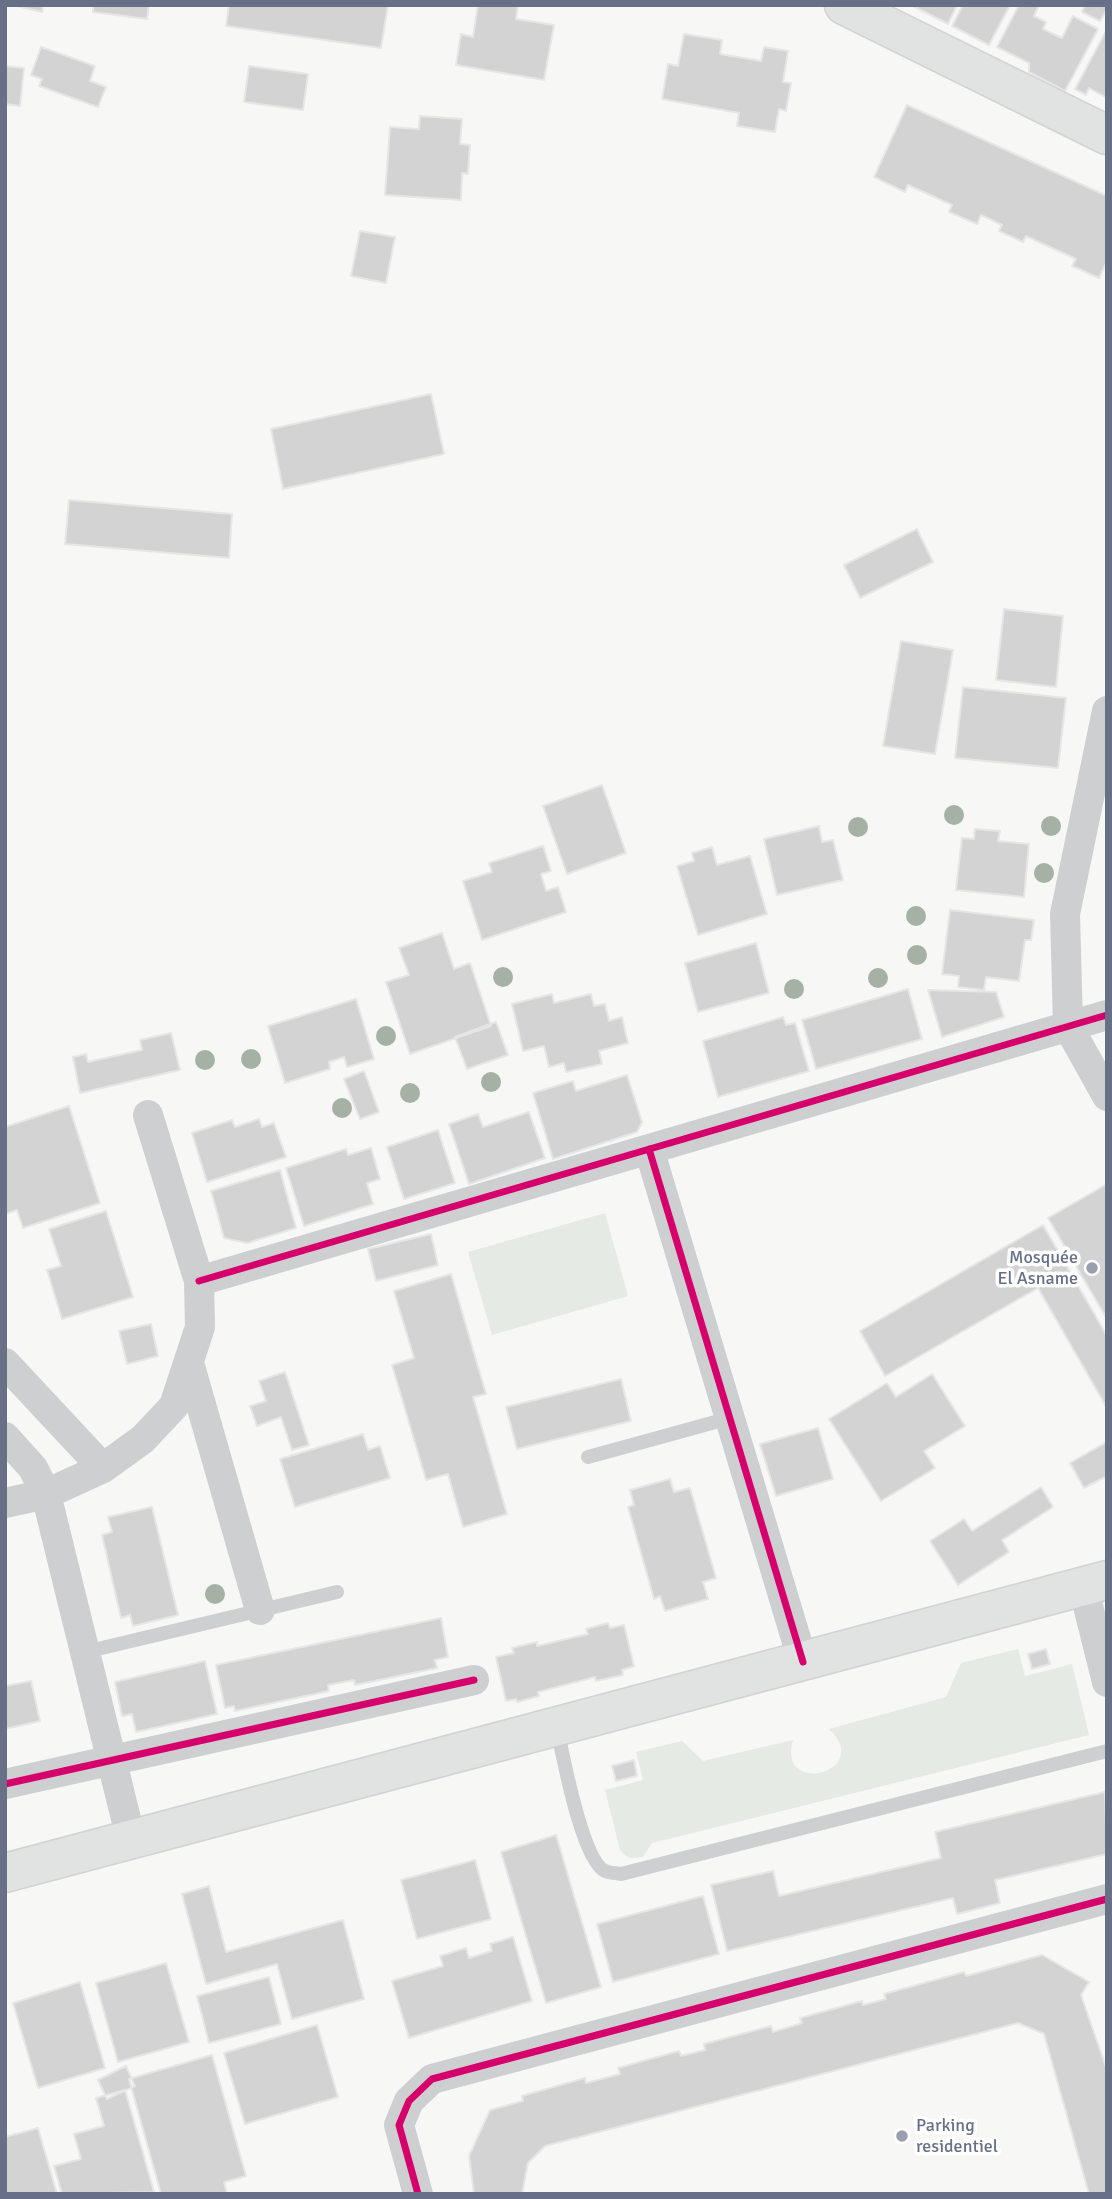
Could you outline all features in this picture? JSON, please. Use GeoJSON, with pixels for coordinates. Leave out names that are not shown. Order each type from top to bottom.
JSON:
{"type":"FeatureCollection","features":[{"type":"Feature","properties":{"kind":"main road"},"geometry":{"type":"LineString","coordinates":[[844,5],[1107,135]]}},
{"type":"Feature","properties":{"kind":"main road"},"geometry":{"type":"LineString","coordinates":[[5,1873],[1095,1583]]}},
{"type":"Feature","properties":{"kind":"street"},"geometry":{"type":"LineString","coordinates":[[1107,711],[1065,914],[1068,1026],[1107,1096]]}},
{"type":"Feature","properties":{"kind":"street"},"geometry":{"type":"LineString","coordinates":[[199,1281],[1107,1015]]}},
{"type":"Feature","properties":{"kind":"street"},"geometry":{"type":"LineString","coordinates":[[5,1503],[46,1494],[103,1468],[143,1439],[174,1406],[201,1327],[199,1281],[148,1115]]}},
{"type":"Feature","properties":{"kind":"street"},"geometry":{"type":"LineString","coordinates":[[649,1149],[803,1662]]}},
{"type":"Feature","properties":{"kind":"street"},"geometry":{"type":"LineString","coordinates":[[5,1363],[103,1468]]}},
{"type":"Feature","properties":{"kind":"street"},"geometry":{"type":"LineString","coordinates":[[189,1363],[260,1610]]}},
{"type":"Feature","properties":{"kind":"street"},"geometry":{"type":"LineString","coordinates":[[5,1437],[33,1468],[46,1494],[131,1839]]}},
{"type":"Feature","properties":{"kind":"street"},"geometry":{"type":"LineString","coordinates":[[1095,1583],[1107,1682]]}},
{"type":"Feature","properties":{"kind":"street"},"geometry":{"type":"LineString","coordinates":[[5,1784],[474,1680]]}},
{"type":"Feature","properties":{"kind":"street"},"geometry":{"type":"LineString","coordinates":[[418,2194],[399,2125],[409,2101],[432,2079],[1107,1899]]}},
{"type":"Feature","properties":{"kind":"lane"},"geometry":{"type":"LineString","coordinates":[[588,1457],[730,1418]]}},
{"type":"Feature","properties":{"kind":"lane"},"geometry":{"type":"LineString","coordinates":[[85,1652],[337,1591]]}},
{"type":"Feature","properties":{"kind":"lane"},"geometry":{"type":"LineString","coordinates":[[556,1727],[583,1836],[594,1861],[605,1872],[621,1874],[1107,1751]]}},
{"type":"Feature","properties":{"kind":"shaded area"},"geometry":{"type":"Polygon","coordinates":[[[605,1213],[628,1296],[492,1335],[468,1252],[605,1213]]]}},
{"type":"Feature","properties":{"kind":"shaded area"},"geometry":{"type":"Polygon","coordinates":[[[1018,1649],[1025,1676],[1072,1664],[1089,1735],[652,1843],[643,1857],[630,1858],[620,1850],[605,1790],[643,1780],[636,1752],[682,1741],[703,1761],[793,1740],[792,1758],[798,1769],[809,1773],[822,1772],[833,1767],[840,1757],[840,1744],[829,1729],[946,1697],[961,1663],[1018,1649]]]}},
{"type":"Feature","properties":{"kind":"building"},"geometry":{"type":"Polygon","coordinates":[[[13,5],[43,5],[42,12],[13,5]]]}},
{"type":"Feature","properties":{"kind":"building"},"geometry":{"type":"Polygon","coordinates":[[[93,5],[149,5],[147,19],[93,12],[93,5]]]}},
{"type":"Feature","properties":{"kind":"building"},"geometry":{"type":"Polygon","coordinates":[[[229,5],[388,5],[381,48],[226,26],[229,5]]]}},
{"type":"Feature","properties":{"kind":"building"},"geometry":{"type":"Polygon","coordinates":[[[478,5],[518,5],[516,19],[554,25],[544,80],[456,65],[461,34],[473,37],[478,5]]]}},
{"type":"Feature","properties":{"kind":"building"},"geometry":{"type":"Polygon","coordinates":[[[911,5],[957,5],[948,24],[911,5]]]}},
{"type":"Feature","properties":{"kind":"building"},"geometry":{"type":"Polygon","coordinates":[[[963,5],[1010,5],[989,45],[952,26],[963,5]]]}},
{"type":"Feature","properties":{"kind":"building"},"geometry":{"type":"Polygon","coordinates":[[[1019,5],[1039,5],[1034,16],[1046,22],[1043,29],[1062,38],[1073,16],[1098,29],[1065,91],[1029,72],[1029,63],[997,47],[1019,5]]]}},
{"type":"Feature","properties":{"kind":"building"},"geometry":{"type":"Polygon","coordinates":[[[1085,5],[1107,5],[1107,9],[1100,21],[1082,12],[1085,5]]]}},
{"type":"Feature","properties":{"kind":"building"},"geometry":{"type":"Polygon","coordinates":[[[1106,31],[1107,98],[1089,88],[1086,95],[1075,89],[1106,31]]]}},
{"type":"Feature","properties":{"kind":"building"},"geometry":{"type":"Polygon","coordinates":[[[684,34],[722,40],[720,54],[761,61],[764,47],[788,51],[783,82],[791,83],[786,111],[779,109],[775,132],[737,126],[739,113],[662,99],[668,64],[678,66],[684,34]]]}},
{"type":"Feature","properties":{"kind":"building"},"geometry":{"type":"Polygon","coordinates":[[[41,47],[95,66],[90,81],[106,87],[98,107],[39,86],[42,79],[31,75],[41,47]]]}},
{"type":"Feature","properties":{"kind":"building"},"geometry":{"type":"Polygon","coordinates":[[[5,66],[24,68],[20,106],[5,104],[5,66]]]}},
{"type":"Feature","properties":{"kind":"building"},"geometry":{"type":"Polygon","coordinates":[[[249,66],[308,74],[303,110],[244,102],[249,66]]]}},
{"type":"Feature","properties":{"kind":"building"},"geometry":{"type":"Polygon","coordinates":[[[907,105],[1107,196],[1107,261],[1099,278],[1072,266],[1076,259],[1026,236],[1023,242],[999,231],[1002,225],[981,215],[977,224],[949,212],[952,205],[908,185],[905,192],[874,177],[907,105]]]}},
{"type":"Feature","properties":{"kind":"building"},"geometry":{"type":"Polygon","coordinates":[[[420,116],[462,119],[460,144],[470,145],[468,174],[462,173],[461,200],[385,195],[390,127],[419,129],[420,116]]]}},
{"type":"Feature","properties":{"kind":"building"},"geometry":{"type":"Polygon","coordinates":[[[360,231],[395,237],[386,283],[351,276],[360,231]]]}},
{"type":"Feature","properties":{"kind":"building"},"geometry":{"type":"Polygon","coordinates":[[[431,394],[444,454],[283,489],[271,429],[431,394]]]}},
{"type":"Feature","properties":{"kind":"building"},"geometry":{"type":"Polygon","coordinates":[[[69,500],[232,514],[229,558],[65,544],[69,500]]]}},
{"type":"Feature","properties":{"kind":"building"},"geometry":{"type":"Polygon","coordinates":[[[917,529],[933,562],[860,598],[844,565],[917,529]]]}},
{"type":"Feature","properties":{"kind":"building"},"geometry":{"type":"Polygon","coordinates":[[[1004,609],[1063,616],[1056,687],[996,680],[1004,609]]]}},
{"type":"Feature","properties":{"kind":"building"},"geometry":{"type":"Polygon","coordinates":[[[901,641],[953,650],[935,754],[883,746],[901,641]]]}},
{"type":"Feature","properties":{"kind":"building"},"geometry":{"type":"Polygon","coordinates":[[[963,687],[1066,698],[1058,768],[955,758],[963,687]]]}},
{"type":"Feature","properties":{"kind":"building"},"geometry":{"type":"Polygon","coordinates":[[[602,785],[626,853],[567,874],[543,806],[602,785]]]}},
{"type":"Feature","properties":{"kind":"building"},"geometry":{"type":"Polygon","coordinates":[[[819,826],[822,842],[833,840],[843,880],[777,895],[764,839],[819,826]]]}},
{"type":"Feature","properties":{"kind":"building"},"geometry":{"type":"Polygon","coordinates":[[[975,829],[1000,831],[998,841],[1029,844],[1024,897],[956,890],[962,838],[974,839],[975,829]]]}},
{"type":"Feature","properties":{"kind":"building"},"geometry":{"type":"Polygon","coordinates":[[[543,846],[551,871],[541,874],[546,891],[558,887],[566,912],[482,940],[463,881],[492,872],[489,863],[543,846]]]}},
{"type":"Feature","properties":{"kind":"building"},"geometry":{"type":"Polygon","coordinates":[[[712,847],[717,865],[750,856],[767,914],[698,935],[677,866],[694,861],[692,853],[712,847]]]}},
{"type":"Feature","properties":{"kind":"building"},"geometry":{"type":"Polygon","coordinates":[[[950,910],[1034,920],[1031,940],[1025,940],[1019,981],[986,977],[984,990],[958,987],[959,976],[942,974],[950,910]]]}},
{"type":"Feature","properties":{"kind":"building"},"geometry":{"type":"Polygon","coordinates":[[[442,933],[454,969],[470,963],[491,1026],[410,1054],[386,982],[409,975],[399,948],[442,933]]]}},
{"type":"Feature","properties":{"kind":"building"},"geometry":{"type":"Polygon","coordinates":[[[756,943],[769,993],[698,1012],[685,963],[756,943]]]}},
{"type":"Feature","properties":{"kind":"building"},"geometry":{"type":"Polygon","coordinates":[[[908,989],[922,1039],[816,1069],[802,1020],[908,989]]]}},
{"type":"Feature","properties":{"kind":"building"},"geometry":{"type":"Polygon","coordinates":[[[928,990],[996,992],[1004,1017],[942,1037],[928,990]]]}},
{"type":"Feature","properties":{"kind":"building"},"geometry":{"type":"Polygon","coordinates":[[[552,994],[554,1003],[591,994],[594,1006],[605,1004],[609,1021],[622,1017],[628,1043],[599,1051],[602,1064],[566,1072],[564,1063],[549,1067],[544,1046],[523,1051],[512,1004],[552,994]]]}},
{"type":"Feature","properties":{"kind":"building"},"geometry":{"type":"Polygon","coordinates":[[[356,999],[374,1059],[347,1067],[344,1057],[329,1062],[330,1069],[285,1083],[268,1026],[356,999]]]}},
{"type":"Feature","properties":{"kind":"building"},"geometry":{"type":"Polygon","coordinates":[[[783,1017],[786,1025],[795,1023],[809,1071],[718,1097],[703,1041],[783,1017]]]}},
{"type":"Feature","properties":{"kind":"building"},"geometry":{"type":"Polygon","coordinates":[[[496,1022],[508,1055],[467,1069],[455,1037],[496,1022]]]}},
{"type":"Feature","properties":{"kind":"building"},"geometry":{"type":"Polygon","coordinates":[[[171,1033],[180,1070],[80,1093],[73,1057],[86,1054],[88,1062],[142,1050],[140,1040],[171,1033]]]}},
{"type":"Feature","properties":{"kind":"building"},"geometry":{"type":"Polygon","coordinates":[[[364,1071],[379,1112],[360,1119],[344,1079],[364,1071]]]}},
{"type":"Feature","properties":{"kind":"building"},"geometry":{"type":"Polygon","coordinates":[[[627,1075],[642,1122],[637,1132],[553,1159],[533,1093],[573,1081],[576,1091],[627,1075]]]}},
{"type":"Feature","properties":{"kind":"building"},"geometry":{"type":"Polygon","coordinates":[[[69,1106],[100,1203],[23,1228],[17,1210],[5,1214],[5,1127],[69,1106]]]}},
{"type":"Feature","properties":{"kind":"building"},"geometry":{"type":"Polygon","coordinates":[[[529,1112],[545,1158],[469,1184],[449,1124],[478,1114],[483,1127],[529,1112]]]}},
{"type":"Feature","properties":{"kind":"building"},"geometry":{"type":"Polygon","coordinates":[[[259,1119],[262,1127],[274,1123],[286,1157],[207,1182],[192,1133],[232,1120],[235,1127],[259,1119]]]}},
{"type":"Feature","properties":{"kind":"building"},"geometry":{"type":"Polygon","coordinates":[[[438,1130],[455,1183],[404,1199],[387,1147],[438,1130]]]}},
{"type":"Feature","properties":{"kind":"building"},"geometry":{"type":"Polygon","coordinates":[[[371,1148],[380,1179],[367,1183],[373,1204],[304,1226],[286,1168],[346,1149],[348,1155],[371,1148]]]}},
{"type":"Feature","properties":{"kind":"building"},"geometry":{"type":"Polygon","coordinates":[[[280,1170],[296,1228],[247,1243],[224,1238],[211,1191],[280,1170]]]}},
{"type":"Feature","properties":{"kind":"building","name":"Mosquée El Asname"},"geometry":{"type":"Polygon","coordinates":[[[1107,1184],[1107,1319],[1048,1218],[1107,1184]]]}},
{"type":"Feature","properties":{"kind":"building"},"geometry":{"type":"Polygon","coordinates":[[[106,1211],[133,1297],[62,1319],[47,1270],[61,1266],[49,1229],[106,1211]]]}},
{"type":"Feature","properties":{"kind":"building"},"geometry":{"type":"Polygon","coordinates":[[[1043,1225],[1107,1336],[1107,1408],[1038,1288],[885,1376],[860,1331],[1043,1225]]]}},
{"type":"Feature","properties":{"kind":"building"},"geometry":{"type":"Polygon","coordinates":[[[431,1234],[438,1265],[376,1281],[368,1249],[431,1234]]]}},
{"type":"Feature","properties":{"kind":"building"},"geometry":{"type":"Polygon","coordinates":[[[451,1274],[486,1394],[473,1397],[507,1514],[463,1527],[448,1474],[426,1480],[392,1365],[414,1358],[394,1291],[451,1274]]]}},
{"type":"Feature","properties":{"kind":"building"},"geometry":{"type":"Polygon","coordinates":[[[151,1324],[158,1356],[127,1364],[119,1331],[151,1324]]]}},
{"type":"Feature","properties":{"kind":"building"},"geometry":{"type":"Polygon","coordinates":[[[285,1372],[309,1445],[292,1450],[281,1417],[257,1426],[250,1406],[266,1401],[259,1381],[285,1372]]]}},
{"type":"Feature","properties":{"kind":"building"},"geometry":{"type":"Polygon","coordinates":[[[932,1374],[965,1426],[924,1451],[935,1468],[881,1501],[829,1419],[887,1383],[896,1397],[932,1374]]]}},
{"type":"Feature","properties":{"kind":"building"},"geometry":{"type":"Polygon","coordinates":[[[621,1379],[631,1421],[517,1449],[506,1407],[621,1379]]]}},
{"type":"Feature","properties":{"kind":"building"},"geometry":{"type":"Polygon","coordinates":[[[818,1428],[833,1479],[776,1496],[760,1444],[818,1428]]]}},
{"type":"Feature","properties":{"kind":"building"},"geometry":{"type":"Polygon","coordinates":[[[363,1434],[368,1450],[380,1446],[390,1478],[295,1507],[280,1459],[363,1434]]]}},
{"type":"Feature","properties":{"kind":"building"},"geometry":{"type":"Polygon","coordinates":[[[1107,1442],[1107,1476],[1084,1488],[1070,1463],[1107,1442]]]}},
{"type":"Feature","properties":{"kind":"building"},"geometry":{"type":"Polygon","coordinates":[[[670,1479],[674,1492],[690,1488],[716,1578],[703,1582],[708,1599],[665,1611],[660,1596],[654,1599],[628,1507],[634,1505],[630,1490],[670,1479]]]}},
{"type":"Feature","properties":{"kind":"building"},"geometry":{"type":"Polygon","coordinates":[[[1041,1487],[1053,1507],[1002,1540],[1009,1552],[958,1585],[930,1541],[964,1519],[972,1531],[1041,1487]]]}},
{"type":"Feature","properties":{"kind":"building"},"geometry":{"type":"Polygon","coordinates":[[[152,1507],[178,1615],[133,1626],[130,1615],[121,1618],[102,1535],[112,1532],[108,1517],[152,1507]]]}},
{"type":"Feature","properties":{"kind":"building"},"geometry":{"type":"Polygon","coordinates":[[[441,1618],[448,1657],[435,1660],[437,1668],[355,1685],[354,1680],[328,1685],[329,1691],[235,1711],[234,1706],[225,1708],[216,1665],[441,1618]]]}},
{"type":"Feature","properties":{"kind":"building"},"geometry":{"type":"Polygon","coordinates":[[[608,1623],[610,1628],[624,1625],[634,1666],[622,1670],[623,1675],[596,1681],[595,1677],[538,1692],[539,1696],[517,1702],[516,1699],[506,1701],[496,1657],[514,1653],[512,1648],[537,1642],[537,1646],[588,1634],[586,1629],[608,1623]]]}},
{"type":"Feature","properties":{"kind":"building"},"geometry":{"type":"Polygon","coordinates":[[[1046,1649],[1050,1664],[1032,1669],[1028,1654],[1046,1649]]]}},
{"type":"Feature","properties":{"kind":"building"},"geometry":{"type":"Polygon","coordinates":[[[205,1661],[217,1714],[136,1732],[132,1714],[122,1716],[115,1682],[205,1661]]]}},
{"type":"Feature","properties":{"kind":"building"},"geometry":{"type":"Polygon","coordinates":[[[31,1681],[40,1721],[5,1729],[5,1686],[31,1681]]]}},
{"type":"Feature","properties":{"kind":"building"},"geometry":{"type":"Polygon","coordinates":[[[634,1760],[637,1776],[616,1781],[612,1766],[634,1760]]]}},
{"type":"Feature","properties":{"kind":"building"},"geometry":{"type":"Polygon","coordinates":[[[1105,1792],[1107,1854],[995,1880],[1000,1903],[957,1914],[953,1898],[727,1951],[711,1885],[773,1871],[779,1896],[941,1858],[935,1832],[1105,1792]]]}},
{"type":"Feature","properties":{"kind":"building"},"geometry":{"type":"Polygon","coordinates":[[[556,1835],[601,1987],[546,2003],[501,1852],[556,1835]]]}},
{"type":"Feature","properties":{"kind":"building"},"geometry":{"type":"Polygon","coordinates":[[[475,1860],[491,1919],[417,1939],[401,1880],[475,1860]]]}},
{"type":"Feature","properties":{"kind":"building"},"geometry":{"type":"Polygon","coordinates":[[[209,1886],[226,1952],[343,1920],[364,1999],[292,2019],[277,1964],[206,1984],[182,1894],[209,1886]]]}},
{"type":"Feature","properties":{"kind":"building"},"geometry":{"type":"Polygon","coordinates":[[[703,1896],[719,1954],[613,1982],[597,1924],[703,1896]]]}},
{"type":"Feature","properties":{"kind":"building"},"geometry":{"type":"Polygon","coordinates":[[[513,1937],[532,2001],[409,2038],[392,1981],[443,1966],[440,1956],[466,1948],[469,1958],[492,1951],[490,1944],[513,1937]]]}},
{"type":"Feature","properties":{"kind":"building"},"geometry":{"type":"Polygon","coordinates":[[[1042,1955],[1089,1982],[1081,1995],[1107,2070],[1107,2194],[1089,2194],[1044,2034],[1018,2023],[545,2146],[528,2163],[522,2194],[474,2194],[469,2156],[490,2110],[523,2101],[522,2096],[585,2078],[586,2083],[620,2074],[618,2068],[679,2051],[681,2056],[705,2050],[704,2044],[771,2026],[773,2032],[802,2023],[800,2018],[862,2001],[863,2005],[886,1999],[884,1994],[964,1972],[966,1976],[1042,1955]]]}},
{"type":"Feature","properties":{"kind":"building"},"geometry":{"type":"Polygon","coordinates":[[[166,1963],[189,2042],[118,2062],[96,1983],[166,1963]]]}},
{"type":"Feature","properties":{"kind":"building"},"geometry":{"type":"Polygon","coordinates":[[[269,1977],[281,2024],[209,2043],[197,1996],[269,1977]]]}},
{"type":"Feature","properties":{"kind":"building"},"geometry":{"type":"Polygon","coordinates":[[[80,1982],[105,2068],[38,2088],[13,2003],[80,1982]]]}},
{"type":"Feature","properties":{"kind":"building"},"geometry":{"type":"Polygon","coordinates":[[[317,2025],[338,2097],[245,2124],[224,2053],[317,2025]]]}},
{"type":"Feature","properties":{"kind":"building"},"geometry":{"type":"Polygon","coordinates":[[[212,2055],[246,2176],[224,2182],[227,2194],[161,2194],[129,2079],[212,2055]]]}},
{"type":"Feature","properties":{"kind":"building"},"geometry":{"type":"Polygon","coordinates":[[[126,2066],[135,2086],[107,2099],[98,2080],[126,2066]]]}},
{"type":"Feature","properties":{"kind":"building"},"geometry":{"type":"Polygon","coordinates":[[[125,2090],[154,2192],[62,2194],[54,2166],[81,2159],[74,2134],[104,2126],[96,2098],[125,2090]]]}},
{"type":"Feature","properties":{"kind":"building"},"geometry":{"type":"Polygon","coordinates":[[[38,2128],[57,2194],[5,2194],[5,2137],[38,2128]]]}},
{"type":"Feature","properties":{"kind":"cycle path"},"geometry":{"type":"LineString","coordinates":[[199,1281],[1107,1015]]}},
{"type":"Feature","properties":{"kind":"cycle path"},"geometry":{"type":"LineString","coordinates":[[649,1149],[803,1662]]}},
{"type":"Feature","properties":{"kind":"cycle path"},"geometry":{"type":"LineString","coordinates":[[5,1784],[474,1680]]}},
{"type":"Feature","properties":{"kind":"cycle path"},"geometry":{"type":"LineString","coordinates":[[418,2194],[399,2125],[409,2101],[432,2079],[1107,1899]]}},
{"type":"Feature","properties":{"kind":"place","name":"Mosquée El Asname"},"geometry":{"type":"Point","coordinates":[1092,1268]}},
{"type":"Feature","properties":{"kind":"place","name":"Parking residentiel"},"geometry":{"type":"Point","coordinates":[902,2136]}}]}
